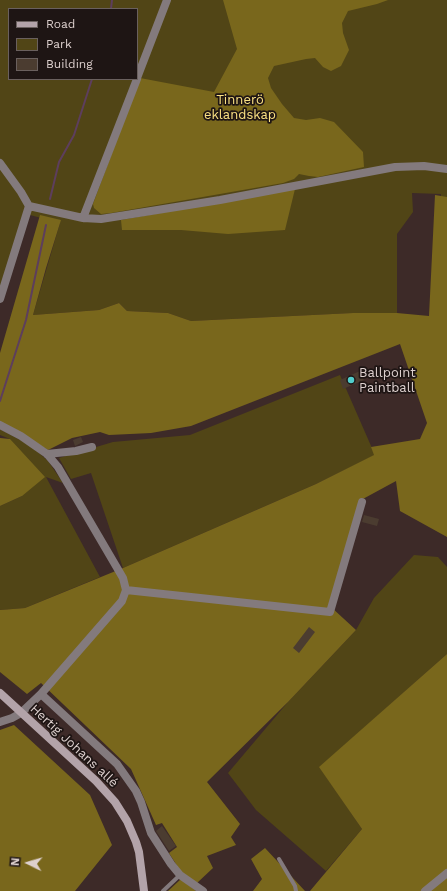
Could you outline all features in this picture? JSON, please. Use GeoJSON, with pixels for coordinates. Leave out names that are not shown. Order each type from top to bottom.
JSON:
{"type":"FeatureCollection","features":[{"type":"Feature","properties":{"kind":"street"},"geometry":{"type":"LineString","coordinates":[[138,75],[167,0]]}},
{"type":"Feature","properties":{"kind":"street"},"geometry":{"type":"LineString","coordinates":[[83,218],[136,80]]}},
{"type":"Feature","properties":{"kind":"street"},"geometry":{"type":"LineString","coordinates":[[0,162],[29,206],[0,299]]}},
{"type":"Feature","properties":{"kind":"street"},"geometry":{"type":"LineString","coordinates":[[29,206],[83,218],[101,219],[190,205],[395,167],[424,166],[447,169]]}},
{"type":"Feature","properties":{"kind":"street"},"geometry":{"type":"LineString","coordinates":[[0,425],[21,436],[47,454],[61,472],[123,578],[126,590],[122,601],[41,694],[21,713],[0,722]]}},
{"type":"Feature","properties":{"kind":"street"},"geometry":{"type":"LineString","coordinates":[[47,454],[76,451],[92,446]]}},
{"type":"Feature","properties":{"kind":"street"},"geometry":{"type":"LineString","coordinates":[[126,590],[330,612],[362,502]]}},
{"type":"Feature","properties":{"kind":"street","name":"Hertig Johans allé"},"geometry":{"type":"LineString","coordinates":[[0,693],[96,781],[121,811],[132,832],[139,852],[144,891]]}},
{"type":"Feature","properties":{"kind":"street"},"geometry":{"type":"LineString","coordinates":[[41,694],[117,764],[136,791],[151,833],[180,875],[203,891]]}},
{"type":"Feature","properties":{"kind":"street"},"geometry":{"type":"LineString","coordinates":[[425,891],[447,873]]}},
{"type":"Feature","properties":{"kind":"lane"},"geometry":{"type":"LineString","coordinates":[[279,859],[295,886],[296,891]]}},
{"type":"Feature","properties":{"kind":"lane"},"geometry":{"type":"LineString","coordinates":[[163,891],[180,875]]}},
{"type":"Feature","properties":{"kind":"green space","name":"Tinnerö eklandskap"},"geometry":{"type":"Polygon","coordinates":[[[0,0],[447,0],[447,518],[432,420],[432,316],[441,194],[412,193],[413,212],[397,234],[397,313],[353,313],[191,321],[168,313],[127,311],[119,303],[99,310],[33,315],[60,223],[30,215],[0,302],[0,0]]]}},
{"type":"Feature","properties":{"kind":"green space"},"geometry":{"type":"Polygon","coordinates":[[[223,0],[388,0],[348,11],[342,23],[343,33],[349,50],[341,66],[331,71],[323,67],[315,58],[306,59],[274,66],[268,78],[271,88],[294,118],[306,120],[320,118],[334,122],[363,152],[364,167],[318,177],[299,174],[294,179],[283,183],[101,214],[94,208],[93,204],[140,78],[214,92],[237,49],[223,0]]]}},
{"type":"Feature","properties":{"kind":"green space"},"geometry":{"type":"Polygon","coordinates":[[[295,189],[285,230],[228,234],[181,230],[122,230],[121,220],[295,189]]]}},
{"type":"Feature","properties":{"kind":"green space"},"geometry":{"type":"Polygon","coordinates":[[[435,195],[447,197],[447,537],[400,511],[396,481],[361,500],[331,607],[356,630],[288,702],[207,782],[240,824],[231,837],[236,845],[207,856],[213,868],[197,883],[181,872],[169,853],[177,847],[162,823],[156,825],[131,769],[41,683],[27,694],[0,672],[0,610],[25,608],[123,568],[316,484],[374,455],[371,447],[420,439],[427,423],[400,344],[191,426],[151,433],[109,435],[100,432],[72,438],[48,450],[0,422],[0,353],[40,215],[61,220],[33,315],[99,310],[119,303],[127,311],[168,313],[191,321],[353,313],[397,313],[429,316],[435,195]]]}},
{"type":"Feature","properties":{"kind":"green space"},"geometry":{"type":"Polygon","coordinates":[[[340,375],[375,455],[316,484],[123,568],[91,473],[71,479],[59,458],[113,442],[190,435],[340,375]]]}},
{"type":"Feature","properties":{"kind":"green space"},"geometry":{"type":"Polygon","coordinates":[[[0,429],[31,446],[48,461],[63,483],[46,477],[100,577],[25,608],[0,610],[0,506],[22,496],[10,439],[0,435],[0,429]]]}},
{"type":"Feature","properties":{"kind":"green space"},"geometry":{"type":"Polygon","coordinates":[[[0,438],[10,439],[45,477],[22,496],[0,506],[0,438]]]}},
{"type":"Feature","properties":{"kind":"green space"},"geometry":{"type":"Polygon","coordinates":[[[414,555],[438,557],[447,567],[447,654],[320,767],[362,829],[326,871],[256,810],[228,773],[288,702],[356,630],[374,598],[414,555]]]}},
{"type":"Feature","properties":{"kind":"green space"},"geometry":{"type":"Polygon","coordinates":[[[447,654],[447,891],[310,891],[362,829],[319,767],[447,654]]]}},
{"type":"Feature","properties":{"kind":"green space"},"geometry":{"type":"Polygon","coordinates":[[[14,725],[90,795],[112,845],[75,891],[0,891],[0,730],[14,725]]]}},
{"type":"Feature","properties":{"kind":"green space"},"geometry":{"type":"Polygon","coordinates":[[[265,848],[305,891],[253,891],[262,879],[251,859],[265,848]]]}},
{"type":"Feature","properties":{"kind":"green space"},"geometry":{"type":"Polygon","coordinates":[[[181,879],[196,891],[168,891],[181,879]]]}},
{"type":"Feature","properties":{"kind":"building"},"geometry":{"type":"Polygon","coordinates":[[[360,371],[364,380],[343,389],[340,380],[360,371]]]}},
{"type":"Feature","properties":{"kind":"building"},"geometry":{"type":"Polygon","coordinates":[[[81,437],[83,442],[75,446],[73,440],[81,437]]]}},
{"type":"Feature","properties":{"kind":"building"},"geometry":{"type":"Polygon","coordinates":[[[364,515],[379,519],[377,526],[362,522],[364,515]]]}},
{"type":"Feature","properties":{"kind":"building"},"geometry":{"type":"Polygon","coordinates":[[[309,627],[315,632],[299,653],[293,648],[309,627]]]}},
{"type":"Feature","properties":{"kind":"building"},"geometry":{"type":"Polygon","coordinates":[[[162,826],[176,846],[169,851],[156,831],[162,826]]]}},
{"type":"Feature","properties":{"kind":"waterway"},"geometry":{"type":"LineString","coordinates":[[111,8],[112,0]]}},
{"type":"Feature","properties":{"kind":"waterway"},"geometry":{"type":"LineString","coordinates":[[50,199],[59,162],[74,135],[92,80]]}},
{"type":"Feature","properties":{"kind":"waterway"},"geometry":{"type":"LineString","coordinates":[[0,401],[26,320],[46,225]]}},
{"type":"Feature","properties":{"kind":"place","name":"Ballpoint Paintball"},"geometry":{"type":"Point","coordinates":[351,380]}}]}
